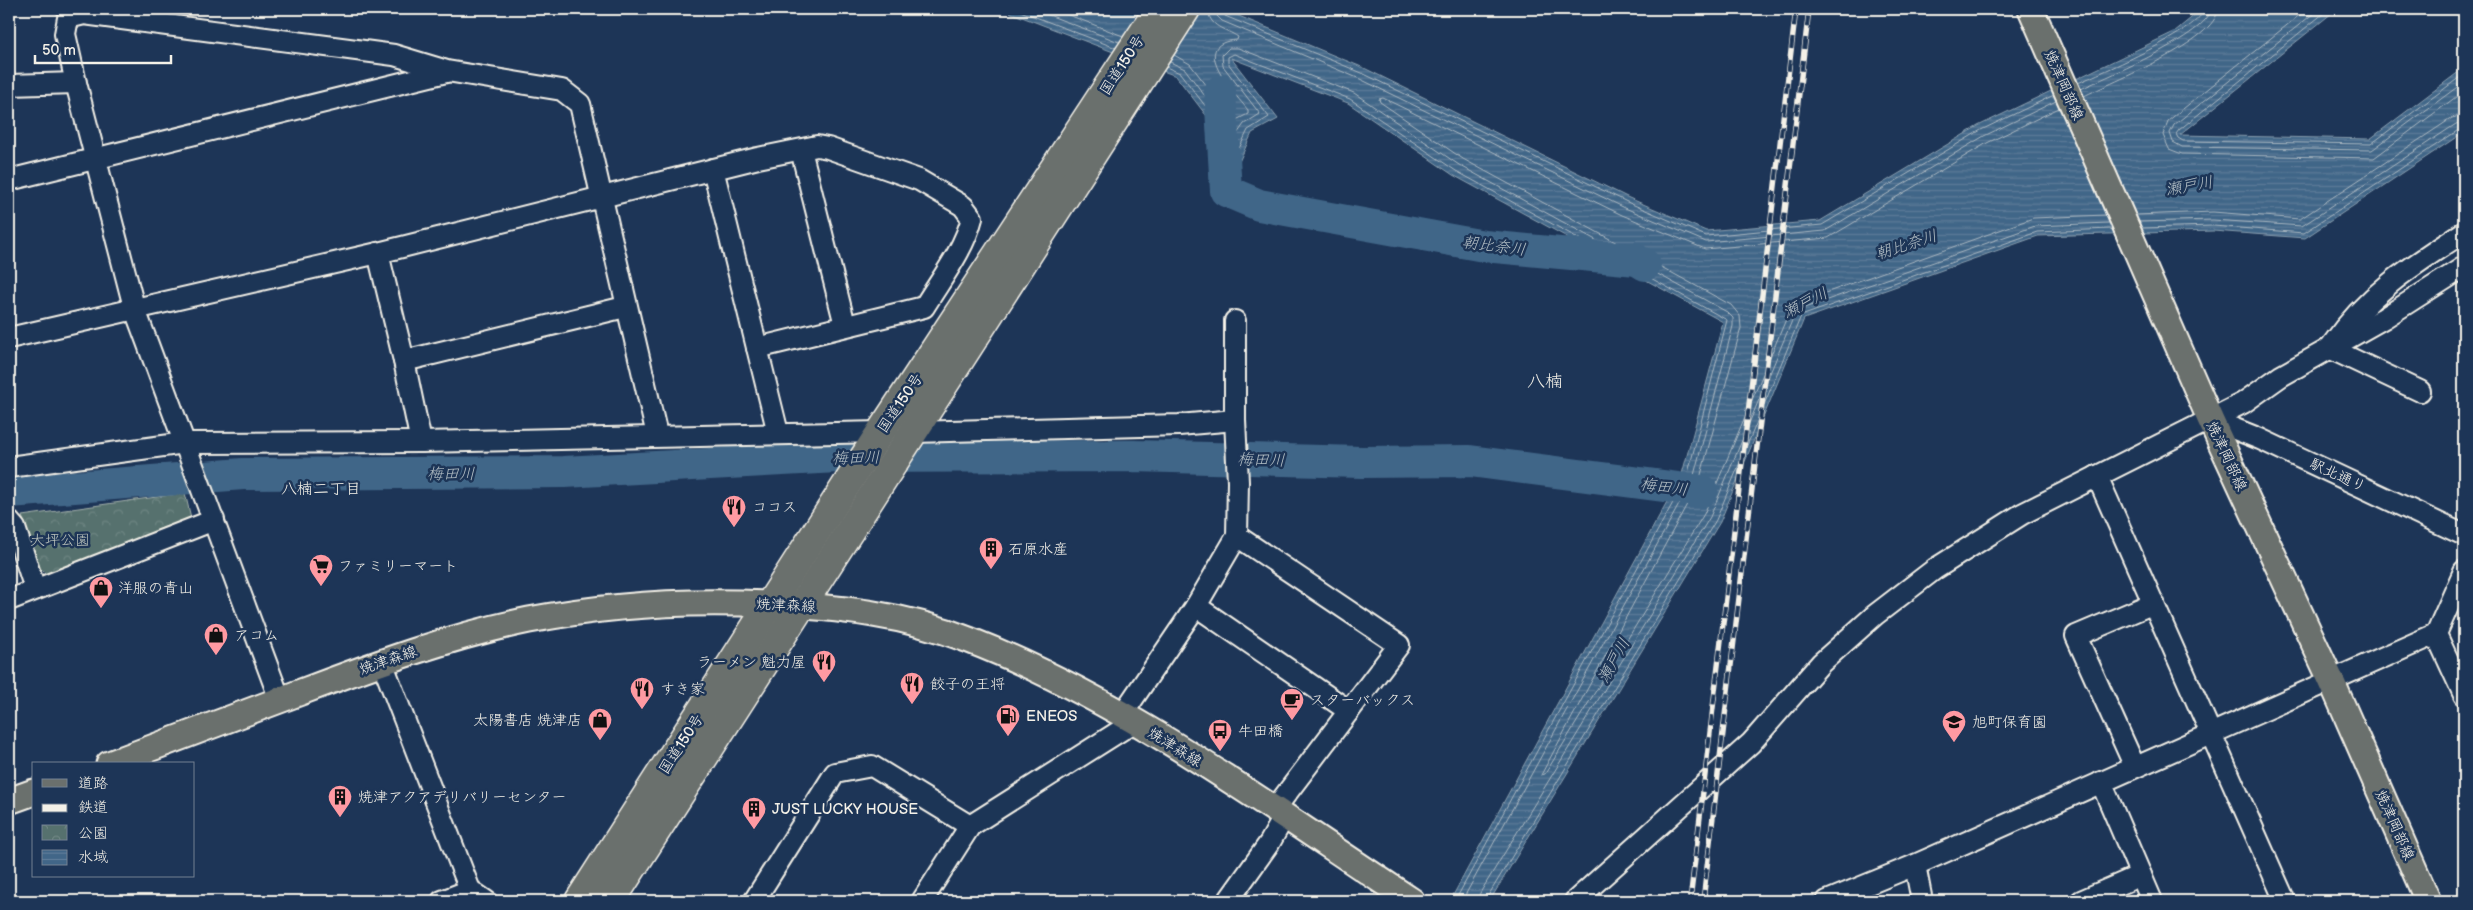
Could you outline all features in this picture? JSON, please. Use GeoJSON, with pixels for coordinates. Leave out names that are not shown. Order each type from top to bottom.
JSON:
{"type":"FeatureCollection","features":[{"type":"Feature","properties":{"kind":"highway","name":"国道150号"},"geometry":{"type":"LineString","coordinates":[[611,901],[910,437],[1052,196],[1159,9]]}},
{"type":"Feature","properties":{"kind":"highway","name":"国道150号"},"geometry":{"type":"LineString","coordinates":[[579,901],[877,437],[1186,9]]}},
{"type":"Feature","properties":{"kind":"main road","name":"焼津岡部線"},"geometry":{"type":"LineString","coordinates":[[2031,9],[2205,409],[2331,680],[2428,901]]}},
{"type":"Feature","properties":{"kind":"main road","name":"焼津森線"},"geometry":{"type":"LineString","coordinates":[[114,762],[382,662],[460,636],[528,620],[583,611],[732,602],[859,610],[915,622],[967,639],[1017,660],[1128,718],[1279,813],[1412,901]]}},
{"type":"Feature","properties":{"kind":"main road"},"geometry":{"type":"LineString","coordinates":[[9,801],[32,793]]}},
{"type":"Feature","properties":{"kind":"street"},"geometry":{"type":"LineString","coordinates":[[280,700],[134,307],[76,83],[65,34],[68,18],[84,14],[394,55],[447,71],[562,90],[580,104],[625,307],[657,435]]}},
{"type":"Feature","properties":{"kind":"street"},"geometry":{"type":"LineString","coordinates":[[9,180],[447,71]]}},
{"type":"Feature","properties":{"kind":"street"},"geometry":{"type":"LineString","coordinates":[[9,85],[76,83]]}},
{"type":"Feature","properties":{"kind":"street"},"geometry":{"type":"LineString","coordinates":[[9,338],[134,307],[378,253],[713,169],[817,146],[828,148],[919,180],[963,206],[972,218],[954,258],[924,306],[757,348]]}},
{"type":"Feature","properties":{"kind":"street"},"geometry":{"type":"LineString","coordinates":[[800,150],[845,325]]}},
{"type":"Feature","properties":{"kind":"street"},"geometry":{"type":"LineString","coordinates":[[713,169],[778,434]]}},
{"type":"Feature","properties":{"kind":"street"},"geometry":{"type":"LineString","coordinates":[[2329,348],[2349,320],[2377,292],[2464,232]]}},
{"type":"Feature","properties":{"kind":"street"},"geometry":{"type":"LineString","coordinates":[[378,253],[421,442]]}},
{"type":"Feature","properties":{"kind":"street"},"geometry":{"type":"LineString","coordinates":[[1575,901],[1751,743],[1770,724],[1803,681],[1875,615],[1951,559],[2022,514],[2097,476],[2205,409],[2243,402],[2281,376],[2384,318],[2464,267]]}},
{"type":"Feature","properties":{"kind":"street"},"geometry":{"type":"LineString","coordinates":[[404,361],[625,307]]}},
{"type":"Feature","properties":{"kind":"street"},"geometry":{"type":"LineString","coordinates":[[922,901],[970,826],[1128,718],[1237,536],[1238,482],[1235,420],[1235,321]]}},
{"type":"Feature","properties":{"kind":"street"},"geometry":{"type":"LineString","coordinates":[[2329,348],[2420,391]]}},
{"type":"Feature","properties":{"kind":"street","name":"駅北通り"},"geometry":{"type":"LineString","coordinates":[[2205,409],[2304,459],[2464,535]]}},
{"type":"Feature","properties":{"kind":"street"},"geometry":{"type":"LineString","coordinates":[[910,437],[1179,425],[1235,420]]}},
{"type":"Feature","properties":{"kind":"street"},"geometry":{"type":"LineString","coordinates":[[9,468],[187,449],[657,435],[778,434],[877,437]]}},
{"type":"Feature","properties":{"kind":"street"},"geometry":{"type":"LineString","coordinates":[[2097,476],[2285,901]]}},
{"type":"Feature","properties":{"kind":"street"},"geometry":{"type":"LineString","coordinates":[[9,600],[212,514]]}},
{"type":"Feature","properties":{"kind":"street"},"geometry":{"type":"LineString","coordinates":[[9,521],[15,528],[36,589]]}},
{"type":"Feature","properties":{"kind":"street"},"geometry":{"type":"LineString","coordinates":[[1228,901],[1270,842],[1279,813],[1349,711],[1399,645],[1237,536]]}},
{"type":"Feature","properties":{"kind":"street"},"geometry":{"type":"LineString","coordinates":[[1827,901],[1915,865],[2436,634],[2464,571]]}},
{"type":"Feature","properties":{"kind":"street"},"geometry":{"type":"LineString","coordinates":[[2136,767],[2076,636],[2154,603]]}},
{"type":"Feature","properties":{"kind":"street"},"geometry":{"type":"LineString","coordinates":[[1196,606],[1349,711]]}},
{"type":"Feature","properties":{"kind":"street"},"geometry":{"type":"LineString","coordinates":[[2436,634],[2464,694]]}},
{"type":"Feature","properties":{"kind":"street"},"geometry":{"type":"LineString","coordinates":[[382,662],[478,896],[442,901]]}},
{"type":"Feature","properties":{"kind":"street"},"geometry":{"type":"LineString","coordinates":[[754,901],[835,773],[872,766],[970,826]]}},
{"type":"Feature","properties":{"kind":"street"},"geometry":{"type":"LineString","coordinates":[[2101,782],[2152,901]]}},
{"type":"Feature","properties":{"kind":"street"},"geometry":{"type":"LineString","coordinates":[[1915,865],[1922,901]]}},
{"type":"Feature","properties":{"kind":"street"},"geometry":{"type":"LineString","coordinates":[[2081,901],[2141,875]]}},
{"type":"Feature","properties":{"kind":"green space","name":"大坪公園"},"geometry":{"type":"Polygon","coordinates":[[[185,493],[192,522],[46,574],[40,568],[22,516],[185,493]]]}},
{"type":"Feature","properties":{"kind":"water","name":"瀬戸川"},"geometry":{"type":"Polygon","coordinates":[[[1001,9],[1222,9],[1364,68],[1629,198],[1706,231],[1820,221],[1978,126],[2174,32],[2202,9],[2337,9],[2180,135],[2370,139],[2464,68],[2464,132],[2305,238],[2213,231],[2038,236],[1804,319],[1720,522],[1492,897],[1488,901],[1450,901],[1682,474],[1723,322],[1453,175],[1348,103],[1231,58],[1278,119],[1252,133],[1226,191],[1222,136],[1176,76],[1001,9]]]}},
{"type":"Feature","properties":{"kind":"waterway","name":"朝比奈川"},"geometry":{"type":"LineString","coordinates":[[1220,91],[1226,191],[1259,205],[1484,246],[1637,260],[1645,265]]}},
{"type":"Feature","properties":{"kind":"waterway","name":"梅田川"},"geometry":{"type":"LineString","coordinates":[[9,492],[243,474],[564,472],[837,457],[1133,456],[1362,462],[1470,461],[1702,491]]}},
{"type":"Feature","properties":{"kind":"railway"},"geometry":{"type":"LineString","coordinates":[[1690,901],[1796,9]]}},
{"type":"Feature","properties":{"kind":"railway"},"geometry":{"type":"LineString","coordinates":[[1703,901],[1809,9]]}},
{"type":"Feature","properties":{"kind":"place","name":"ココス"},"geometry":{"type":"Point","coordinates":[734,528]}},
{"type":"Feature","properties":{"kind":"place","name":"石原水産"},"geometry":{"type":"Point","coordinates":[991,570]}},
{"type":"Feature","properties":{"kind":"place","name":"ファミリーマート"},"geometry":{"type":"Point","coordinates":[321,587]}},
{"type":"Feature","properties":{"kind":"place","name":"洋服の青山"},"geometry":{"type":"Point","coordinates":[101,609]}},
{"type":"Feature","properties":{"kind":"place","name":"アコム"},"geometry":{"type":"Point","coordinates":[216,656]}},
{"type":"Feature","properties":{"kind":"place","name":"ラーメン 魁力屋"},"geometry":{"type":"Point","coordinates":[824,683]}},
{"type":"Feature","properties":{"kind":"place","name":"餃子の王将"},"geometry":{"type":"Point","coordinates":[912,705]}},
{"type":"Feature","properties":{"kind":"place","name":"すき家"},"geometry":{"type":"Point","coordinates":[642,710]}},
{"type":"Feature","properties":{"kind":"place","name":"スターバックス"},"geometry":{"type":"Point","coordinates":[1292,721]}},
{"type":"Feature","properties":{"kind":"place","name":"ENEOS"},"geometry":{"type":"Point","coordinates":[1008,737]}},
{"type":"Feature","properties":{"kind":"place","name":"太陽書店 焼津店"},"geometry":{"type":"Point","coordinates":[600,741]}},
{"type":"Feature","properties":{"kind":"place","name":"旭町保育園"},"geometry":{"type":"Point","coordinates":[1954,743]}},
{"type":"Feature","properties":{"kind":"place","name":"牛田橋"},"geometry":{"type":"Point","coordinates":[1220,752]}},
{"type":"Feature","properties":{"kind":"place","name":"焼津アクアデリバリーセンター"},"geometry":{"type":"Point","coordinates":[340,818]}},
{"type":"Feature","properties":{"kind":"place","name":"JUST LUCKY HOUSE"},"geometry":{"type":"Point","coordinates":[754,830]}},
{"type":"Feature","properties":{"kind":"district","name":"八楠"},"geometry":{"type":"Point","coordinates":[1545,381]}},
{"type":"Feature","properties":{"kind":"district","name":"八楠二丁目"},"geometry":{"type":"Point","coordinates":[321,488]}}]}
